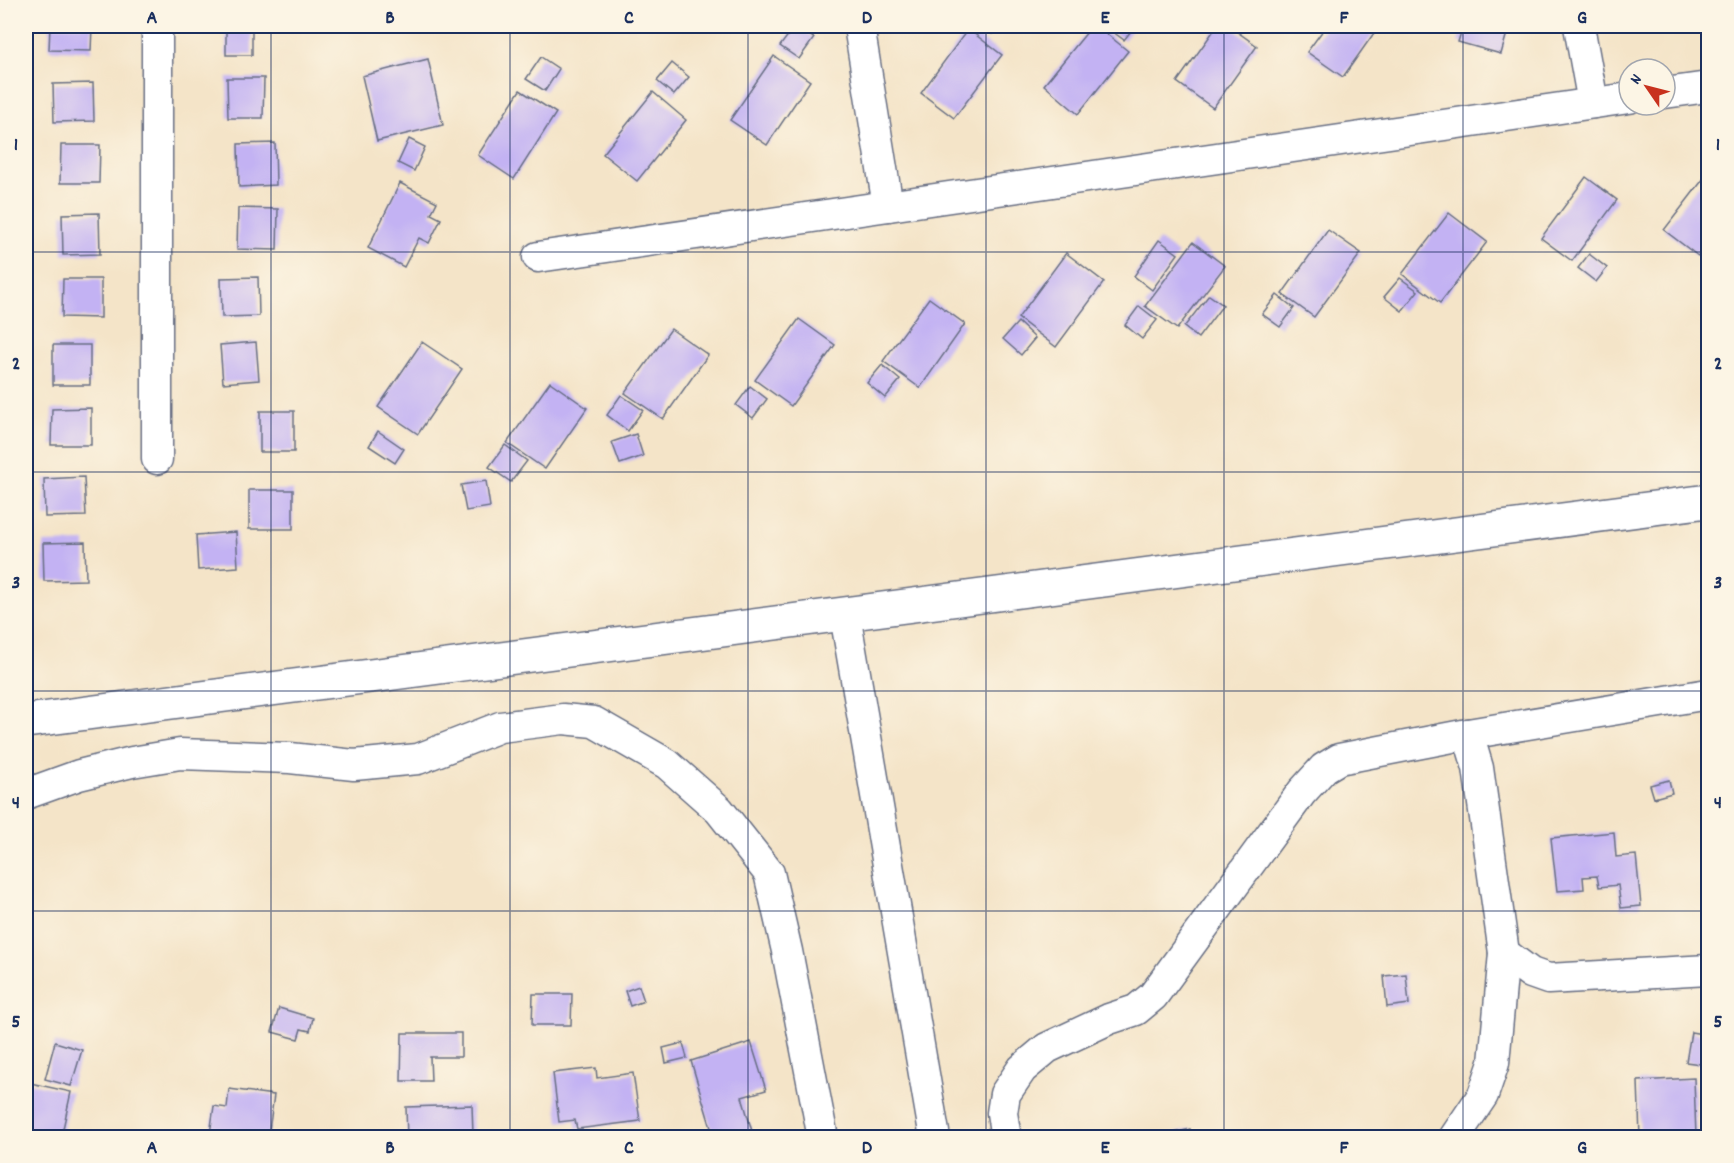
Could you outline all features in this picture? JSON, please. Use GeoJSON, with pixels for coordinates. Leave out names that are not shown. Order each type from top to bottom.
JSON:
{"type":"FeatureCollection","features":[{"type":"Feature","properties":{"kind":"main road"},"geometry":{"type":"LineString","coordinates":[[26,721],[1708,501]]}},
{"type":"Feature","properties":{"kind":"street"},"geometry":{"type":"LineString","coordinates":[[157,26],[157,459]]}},
{"type":"Feature","properties":{"kind":"street"},"geometry":{"type":"LineString","coordinates":[[859,26],[888,206]]}},
{"type":"Feature","properties":{"kind":"street"},"geometry":{"type":"LineString","coordinates":[[1579,26],[1593,103]]}},
{"type":"Feature","properties":{"kind":"street"},"geometry":{"type":"LineString","coordinates":[[1677,91],[1708,87]]}},
{"type":"Feature","properties":{"kind":"street"},"geometry":{"type":"LineString","coordinates":[[538,257],[1617,100]]}},
{"type":"Feature","properties":{"kind":"street"},"geometry":{"type":"LineString","coordinates":[[845,615],[934,1137]]}},
{"type":"Feature","properties":{"kind":"street"},"geometry":{"type":"LineString","coordinates":[[1006,1137],[1002,1113],[1005,1094],[1022,1069],[1047,1048],[1109,1019],[1136,1010],[1153,996],[1302,792],[1324,768],[1339,759],[1468,734],[1708,694]]}},
{"type":"Feature","properties":{"kind":"street"},"geometry":{"type":"LineString","coordinates":[[26,794],[79,775],[132,762],[180,754],[290,758],[354,765],[418,759],[500,727],[563,719],[594,722],[667,764],[720,810],[769,873],[787,951],[823,1137]]}},
{"type":"Feature","properties":{"kind":"street"},"geometry":{"type":"LineString","coordinates":[[1454,1137],[1483,1095],[1494,1063],[1504,953],[1478,768],[1468,734]]}},
{"type":"Feature","properties":{"kind":"street"},"geometry":{"type":"LineString","coordinates":[[1504,953],[1530,973],[1548,979],[1708,970]]}},
{"type":"Feature","properties":{"kind":"building"},"geometry":{"type":"Polygon","coordinates":[[[50,26],[92,26],[91,51],[49,50],[50,26]]]}},
{"type":"Feature","properties":{"kind":"building"},"geometry":{"type":"Polygon","coordinates":[[[226,26],[252,26],[252,55],[226,55],[226,26]]]}},
{"type":"Feature","properties":{"kind":"building"},"geometry":{"type":"Polygon","coordinates":[[[795,26],[814,38],[799,59],[780,46],[795,26]]]}},
{"type":"Feature","properties":{"kind":"building"},"geometry":{"type":"Polygon","coordinates":[[[982,26],[998,26],[992,34],[982,26]]]}},
{"type":"Feature","properties":{"kind":"building"},"geometry":{"type":"Polygon","coordinates":[[[1092,26],[1097,26],[1128,51],[1078,114],[1044,85],[1092,26]]]}},
{"type":"Feature","properties":{"kind":"building"},"geometry":{"type":"Polygon","coordinates":[[[1105,26],[1135,26],[1124,40],[1105,26]]]}},
{"type":"Feature","properties":{"kind":"building"},"geometry":{"type":"Polygon","coordinates":[[[1217,26],[1229,26],[1257,46],[1213,108],[1177,82],[1217,26]]]}},
{"type":"Feature","properties":{"kind":"building"},"geometry":{"type":"Polygon","coordinates":[[[1326,26],[1379,26],[1343,77],[1307,52],[1326,26]]]}},
{"type":"Feature","properties":{"kind":"building"},"geometry":{"type":"Polygon","coordinates":[[[1463,26],[1509,26],[1501,54],[1458,42],[1463,26]]]}},
{"type":"Feature","properties":{"kind":"building"},"geometry":{"type":"Polygon","coordinates":[[[968,29],[1002,55],[954,118],[921,93],[968,29]]]}},
{"type":"Feature","properties":{"kind":"building"},"geometry":{"type":"Polygon","coordinates":[[[774,56],[810,81],[767,145],[730,120],[774,56]]]}},
{"type":"Feature","properties":{"kind":"building"},"geometry":{"type":"Polygon","coordinates":[[[541,57],[559,69],[545,91],[526,79],[541,57]]]}},
{"type":"Feature","properties":{"kind":"building"},"geometry":{"type":"Polygon","coordinates":[[[428,59],[443,125],[377,141],[362,76],[428,59]]]}},
{"type":"Feature","properties":{"kind":"building"},"geometry":{"type":"Polygon","coordinates":[[[672,63],[689,77],[674,95],[657,81],[672,63]]]}},
{"type":"Feature","properties":{"kind":"building"},"geometry":{"type":"Polygon","coordinates":[[[227,78],[264,78],[263,118],[228,118],[227,78]]]}},
{"type":"Feature","properties":{"kind":"building"},"geometry":{"type":"Polygon","coordinates":[[[93,83],[94,121],[54,122],[53,84],[93,83]]]}},
{"type":"Feature","properties":{"kind":"building"},"geometry":{"type":"Polygon","coordinates":[[[520,90],[556,113],[514,179],[478,155],[520,90]]]}},
{"type":"Feature","properties":{"kind":"building"},"geometry":{"type":"Polygon","coordinates":[[[653,92],[686,120],[637,181],[603,154],[653,92]]]}},
{"type":"Feature","properties":{"kind":"building"},"geometry":{"type":"Polygon","coordinates":[[[409,139],[425,147],[414,171],[398,163],[409,139]]]}},
{"type":"Feature","properties":{"kind":"building"},"geometry":{"type":"Polygon","coordinates":[[[275,143],[276,185],[239,187],[238,144],[275,143]]]}},
{"type":"Feature","properties":{"kind":"building"},"geometry":{"type":"Polygon","coordinates":[[[61,145],[100,145],[99,183],[60,183],[61,145]]]}},
{"type":"Feature","properties":{"kind":"building"},"geometry":{"type":"Polygon","coordinates":[[[1708,173],[1708,243],[1698,256],[1664,230],[1708,173]]]}},
{"type":"Feature","properties":{"kind":"building"},"geometry":{"type":"Polygon","coordinates":[[[1586,177],[1617,200],[1572,261],[1541,238],[1586,177]]]}},
{"type":"Feature","properties":{"kind":"building"},"geometry":{"type":"Polygon","coordinates":[[[400,183],[437,202],[431,214],[441,219],[429,243],[419,238],[404,267],[368,248],[400,183]]]}},
{"type":"Feature","properties":{"kind":"building"},"geometry":{"type":"Polygon","coordinates":[[[238,208],[278,209],[277,250],[237,249],[238,208]]]}},
{"type":"Feature","properties":{"kind":"building"},"geometry":{"type":"Polygon","coordinates":[[[99,213],[100,254],[63,255],[62,214],[99,213]]]}},
{"type":"Feature","properties":{"kind":"building"},"geometry":{"type":"Polygon","coordinates":[[[1449,213],[1487,242],[1440,303],[1402,274],[1449,213]]]}},
{"type":"Feature","properties":{"kind":"building"},"geometry":{"type":"Polygon","coordinates":[[[1328,230],[1361,253],[1314,317],[1282,294],[1328,230]]]}},
{"type":"Feature","properties":{"kind":"building"},"geometry":{"type":"Polygon","coordinates":[[[1159,240],[1178,254],[1152,290],[1134,276],[1159,240]]]}},
{"type":"Feature","properties":{"kind":"building"},"geometry":{"type":"Polygon","coordinates":[[[1193,242],[1225,266],[1177,329],[1145,306],[1193,242]]]}},
{"type":"Feature","properties":{"kind":"building"},"geometry":{"type":"Polygon","coordinates":[[[1708,251],[1708,266],[1701,261],[1708,251]]]}},
{"type":"Feature","properties":{"kind":"building"},"geometry":{"type":"Polygon","coordinates":[[[1066,253],[1104,282],[1056,347],[1018,318],[1066,253]]]}},
{"type":"Feature","properties":{"kind":"building"},"geometry":{"type":"Polygon","coordinates":[[[1589,254],[1607,268],[1596,282],[1578,268],[1589,254]]]}},
{"type":"Feature","properties":{"kind":"building"},"geometry":{"type":"Polygon","coordinates":[[[258,277],[259,316],[222,317],[221,278],[258,277]]]}},
{"type":"Feature","properties":{"kind":"building"},"geometry":{"type":"Polygon","coordinates":[[[1400,278],[1418,291],[1402,311],[1384,297],[1400,278]]]}},
{"type":"Feature","properties":{"kind":"building"},"geometry":{"type":"Polygon","coordinates":[[[63,279],[101,279],[101,318],[62,317],[63,279]]]}},
{"type":"Feature","properties":{"kind":"building"},"geometry":{"type":"Polygon","coordinates":[[[1209,295],[1223,305],[1198,338],[1184,327],[1209,295]]]}},
{"type":"Feature","properties":{"kind":"building"},"geometry":{"type":"Polygon","coordinates":[[[1277,295],[1294,308],[1280,327],[1262,314],[1277,295]]]}},
{"type":"Feature","properties":{"kind":"building"},"geometry":{"type":"Polygon","coordinates":[[[929,298],[965,324],[920,388],[883,361],[929,298]]]}},
{"type":"Feature","properties":{"kind":"building"},"geometry":{"type":"Polygon","coordinates":[[[1139,306],[1157,320],[1142,339],[1125,325],[1139,306]]]}},
{"type":"Feature","properties":{"kind":"building"},"geometry":{"type":"Polygon","coordinates":[[[799,319],[835,345],[791,406],[755,380],[799,319]]]}},
{"type":"Feature","properties":{"kind":"building"},"geometry":{"type":"Polygon","coordinates":[[[1018,322],[1035,338],[1021,355],[1003,339],[1018,322]]]}},
{"type":"Feature","properties":{"kind":"building"},"geometry":{"type":"Polygon","coordinates":[[[671,329],[708,355],[663,419],[625,393],[671,329]]]}},
{"type":"Feature","properties":{"kind":"building"},"geometry":{"type":"Polygon","coordinates":[[[256,342],[259,380],[223,383],[220,345],[256,342]]]}},
{"type":"Feature","properties":{"kind":"building"},"geometry":{"type":"Polygon","coordinates":[[[422,342],[462,369],[418,434],[378,407],[422,342]]]}},
{"type":"Feature","properties":{"kind":"building"},"geometry":{"type":"Polygon","coordinates":[[[53,345],[90,345],[90,385],[53,385],[53,345]]]}},
{"type":"Feature","properties":{"kind":"building"},"geometry":{"type":"Polygon","coordinates":[[[882,365],[900,380],[885,398],[867,383],[882,365]]]}},
{"type":"Feature","properties":{"kind":"building"},"geometry":{"type":"Polygon","coordinates":[[[550,382],[587,408],[545,469],[507,443],[550,382]]]}},
{"type":"Feature","properties":{"kind":"building"},"geometry":{"type":"Polygon","coordinates":[[[750,386],[767,399],[753,418],[736,405],[750,386]]]}},
{"type":"Feature","properties":{"kind":"building"},"geometry":{"type":"Polygon","coordinates":[[[621,395],[643,410],[628,431],[607,415],[621,395]]]}},
{"type":"Feature","properties":{"kind":"building"},"geometry":{"type":"Polygon","coordinates":[[[91,408],[91,445],[51,445],[52,409],[91,408]]]}},
{"type":"Feature","properties":{"kind":"building"},"geometry":{"type":"Polygon","coordinates":[[[260,411],[294,411],[294,452],[260,452],[260,411]]]}},
{"type":"Feature","properties":{"kind":"building"},"geometry":{"type":"Polygon","coordinates":[[[378,431],[404,449],[395,463],[369,446],[378,431]]]}},
{"type":"Feature","properties":{"kind":"building"},"geometry":{"type":"Polygon","coordinates":[[[636,434],[643,456],[620,464],[612,442],[636,434]]]}},
{"type":"Feature","properties":{"kind":"building"},"geometry":{"type":"Polygon","coordinates":[[[505,445],[527,461],[511,482],[489,467],[505,445]]]}},
{"type":"Feature","properties":{"kind":"building"},"geometry":{"type":"Polygon","coordinates":[[[84,477],[86,516],[45,517],[44,479],[84,477]]]}},
{"type":"Feature","properties":{"kind":"building"},"geometry":{"type":"Polygon","coordinates":[[[486,481],[490,507],[466,511],[461,485],[486,481]]]}},
{"type":"Feature","properties":{"kind":"building"},"geometry":{"type":"Polygon","coordinates":[[[249,490],[293,490],[293,529],[249,529],[249,490]]]}},
{"type":"Feature","properties":{"kind":"building"},"geometry":{"type":"Polygon","coordinates":[[[236,532],[238,567],[198,570],[196,535],[236,532]]]}},
{"type":"Feature","properties":{"kind":"building"},"geometry":{"type":"Polygon","coordinates":[[[85,542],[86,580],[44,581],[43,543],[85,542]]]}},
{"type":"Feature","properties":{"kind":"building"},"geometry":{"type":"Polygon","coordinates":[[[1669,780],[1672,793],[1654,798],[1650,785],[1669,780]]]}},
{"type":"Feature","properties":{"kind":"building"},"geometry":{"type":"Polygon","coordinates":[[[1614,832],[1616,857],[1636,855],[1641,906],[1621,908],[1618,885],[1599,887],[1597,876],[1583,877],[1584,889],[1557,891],[1551,838],[1614,832]]]}},
{"type":"Feature","properties":{"kind":"building"},"geometry":{"type":"Polygon","coordinates":[[[1406,974],[1409,1004],[1387,1007],[1384,976],[1406,974]]]}},
{"type":"Feature","properties":{"kind":"building"},"geometry":{"type":"Polygon","coordinates":[[[639,986],[644,1001],[630,1006],[625,991],[639,986]]]}},
{"type":"Feature","properties":{"kind":"building"},"geometry":{"type":"Polygon","coordinates":[[[533,994],[572,994],[571,1025],[532,1025],[533,994]]]}},
{"type":"Feature","properties":{"kind":"building"},"geometry":{"type":"Polygon","coordinates":[[[279,1008],[313,1018],[310,1031],[301,1029],[298,1039],[272,1032],[279,1008]]]}},
{"type":"Feature","properties":{"kind":"building"},"geometry":{"type":"Polygon","coordinates":[[[1691,1032],[1708,1035],[1708,1065],[1686,1062],[1691,1032]]]}},
{"type":"Feature","properties":{"kind":"building"},"geometry":{"type":"Polygon","coordinates":[[[402,1033],[461,1033],[461,1057],[430,1057],[431,1081],[401,1081],[402,1033]]]}},
{"type":"Feature","properties":{"kind":"building"},"geometry":{"type":"Polygon","coordinates":[[[55,1042],[82,1050],[71,1086],[45,1079],[55,1042]]]}},
{"type":"Feature","properties":{"kind":"building"},"geometry":{"type":"Polygon","coordinates":[[[751,1042],[766,1090],[742,1097],[754,1138],[714,1138],[691,1061],[751,1042]]]}},
{"type":"Feature","properties":{"kind":"building"},"geometry":{"type":"Polygon","coordinates":[[[683,1043],[687,1058],[666,1063],[663,1048],[683,1043]]]}},
{"type":"Feature","properties":{"kind":"building"},"geometry":{"type":"Polygon","coordinates":[[[596,1068],[597,1078],[633,1073],[640,1121],[577,1129],[575,1120],[559,1122],[553,1073],[596,1068]]]}},
{"type":"Feature","properties":{"kind":"building"},"geometry":{"type":"Polygon","coordinates":[[[1694,1078],[1696,1137],[1640,1138],[1638,1081],[1694,1078]]]}},
{"type":"Feature","properties":{"kind":"building"},"geometry":{"type":"Polygon","coordinates":[[[26,1082],[71,1092],[61,1138],[26,1130],[26,1082]]]}},
{"type":"Feature","properties":{"kind":"building"},"geometry":{"type":"Polygon","coordinates":[[[229,1089],[274,1095],[268,1138],[236,1138],[210,1134],[214,1106],[227,1108],[229,1089]]]}},
{"type":"Feature","properties":{"kind":"building"},"geometry":{"type":"Polygon","coordinates":[[[472,1105],[473,1135],[456,1136],[456,1138],[407,1138],[406,1107],[472,1105]]]}},
{"type":"Feature","properties":{"kind":"building"},"geometry":{"type":"Polygon","coordinates":[[[1190,1129],[1192,1138],[1163,1138],[1162,1136],[1190,1129]]]}}]}
